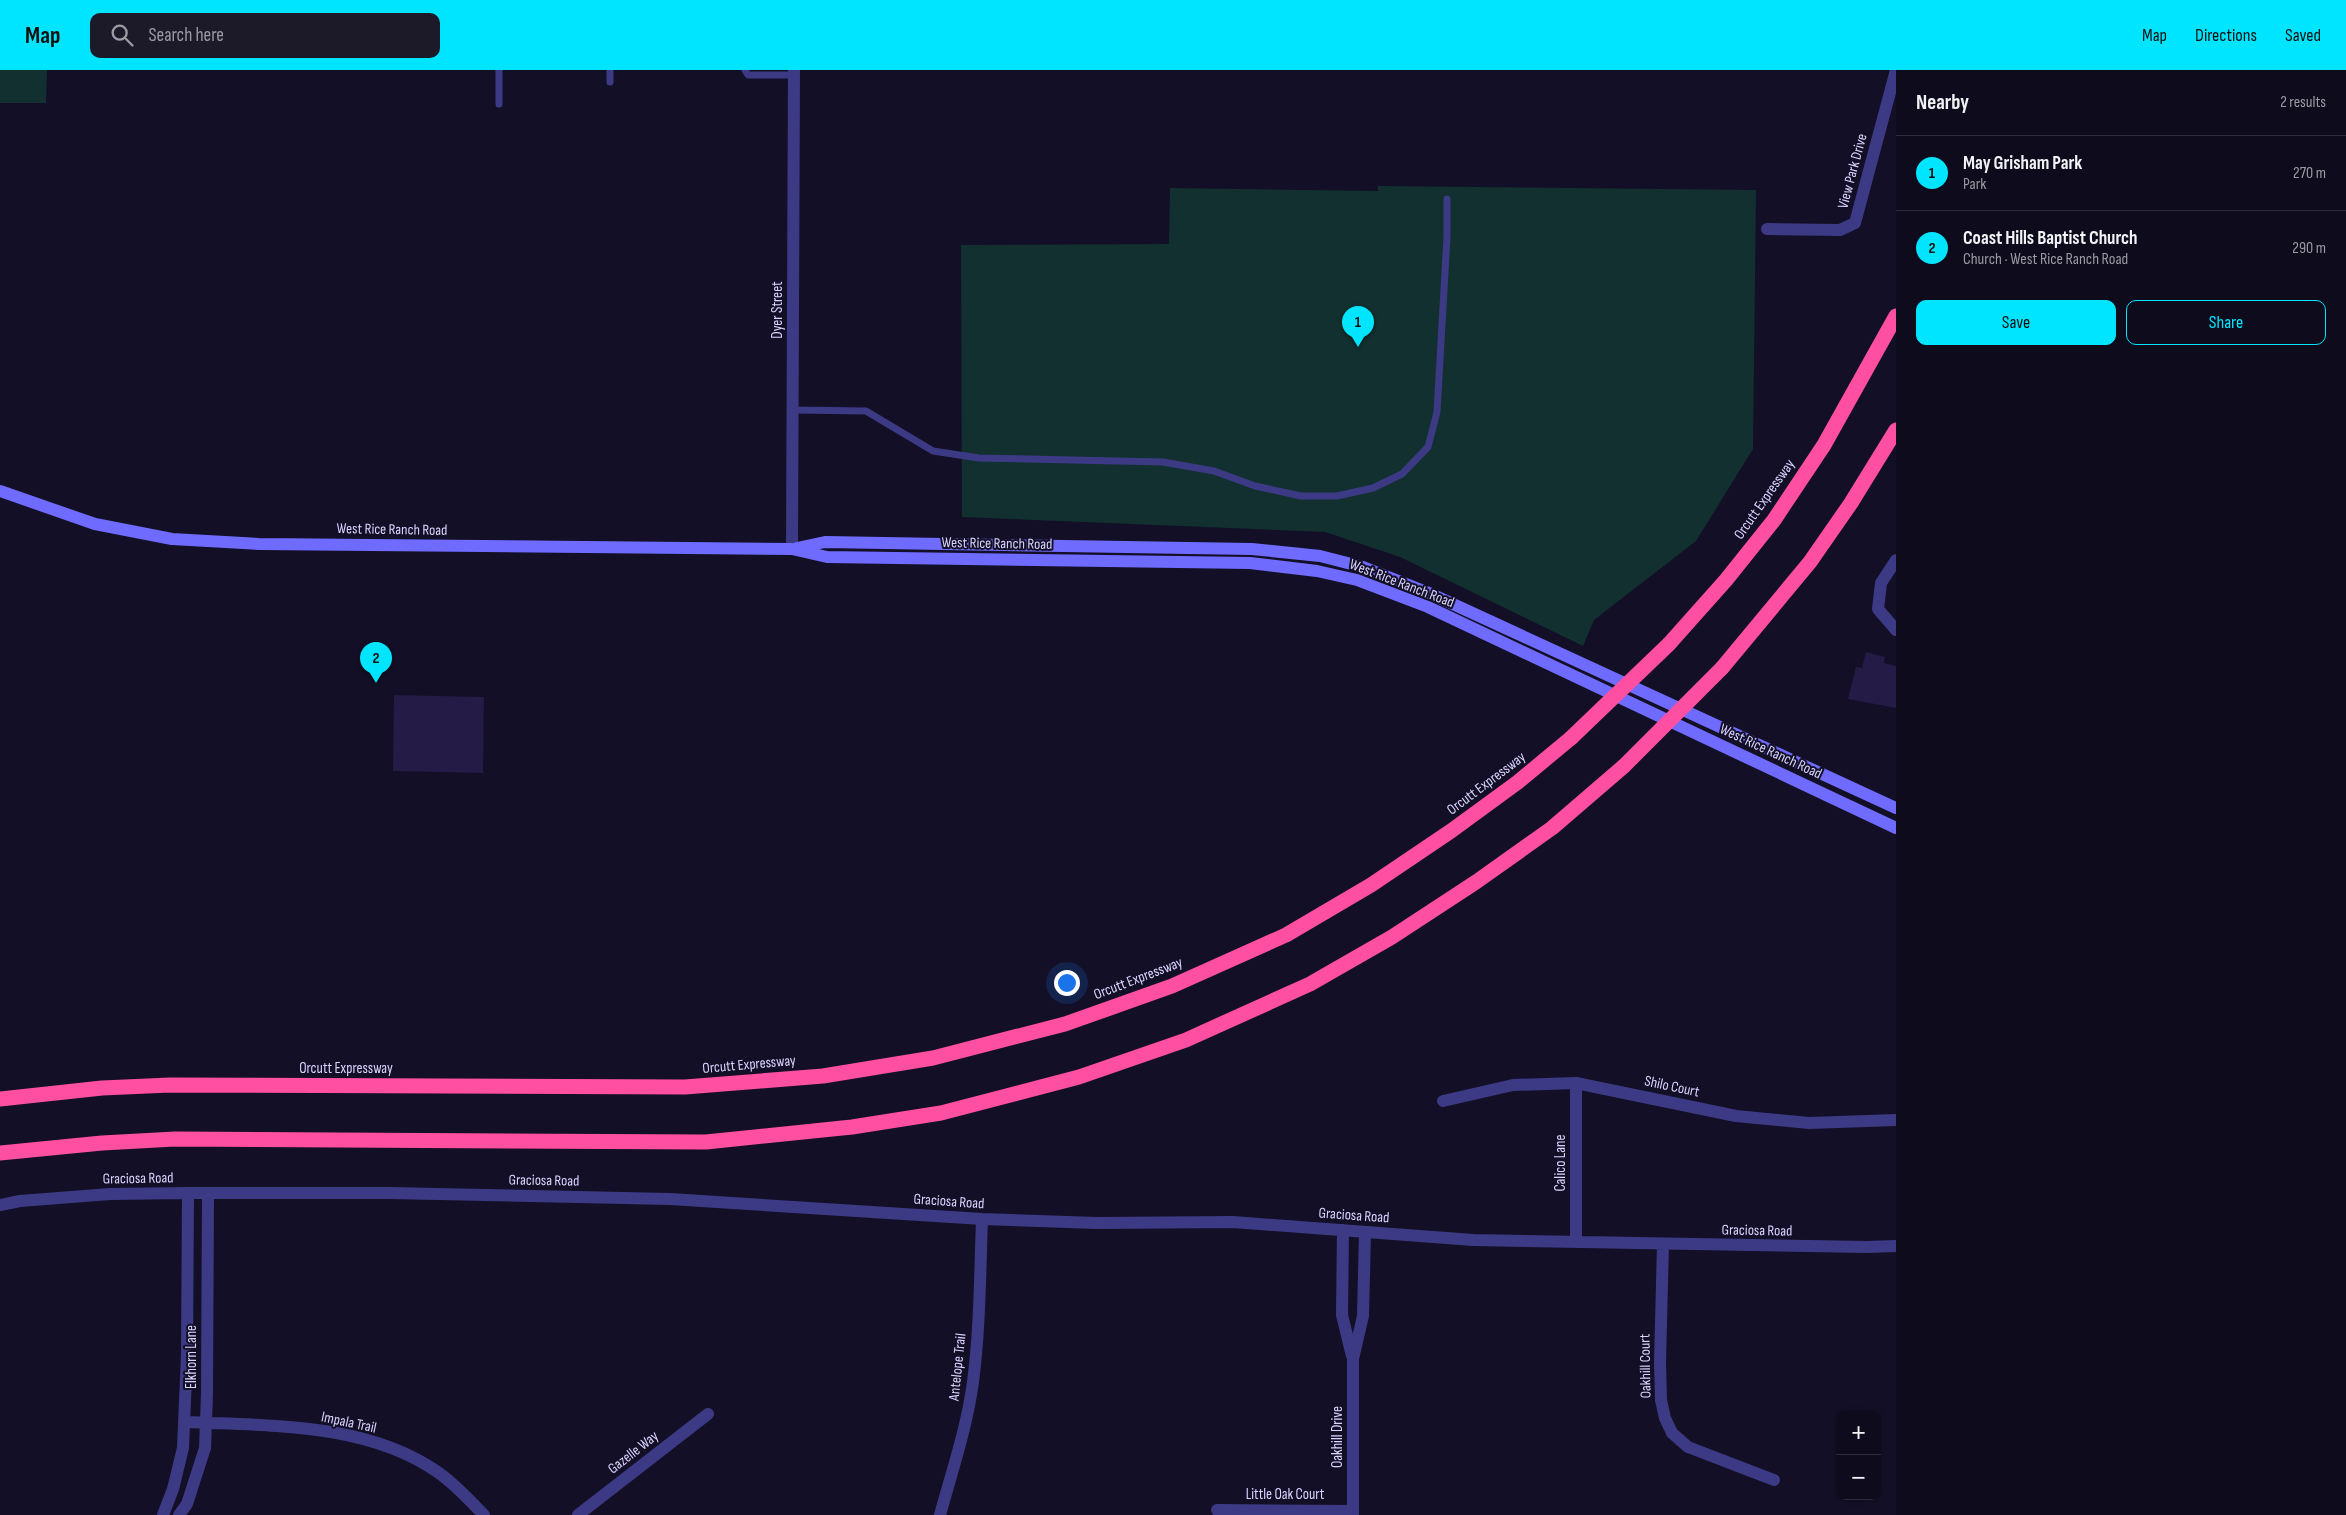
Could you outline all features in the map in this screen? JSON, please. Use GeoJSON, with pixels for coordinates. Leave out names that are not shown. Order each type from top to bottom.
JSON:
{"type":"FeatureCollection","features":[{"type":"Feature","properties":{"kind":"highway","name":"Orcutt Expressway"},"geometry":{"type":"LineString","coordinates":[[0,1099],[102,1088],[170,1085],[685,1087],[823,1076],[933,1058],[1065,1024],[1172,986],[1286,934],[1371,885],[1451,831],[1518,782],[1571,738],[1669,644],[1726,580],[1774,520],[1824,445],[1896,316]]}},
{"type":"Feature","properties":{"kind":"highway"},"geometry":{"type":"LineString","coordinates":[[0,1153],[82,1144],[175,1139],[706,1142],[852,1128],[941,1113],[1079,1077],[1177,1043],[1310,984],[1392,937],[1476,882],[1552,828],[1624,766],[1722,668],[1810,562],[1851,502],[1896,430]]}},
{"type":"Feature","properties":{"kind":"main road","name":"West Rice Ranch Road"},"geometry":{"type":"LineString","coordinates":[[0,490],[96,524],[172,539],[258,544],[792,549],[827,557],[1250,563],[1318,571],[1349,578],[1428,607],[1896,828]]}},
{"type":"Feature","properties":{"kind":"main road","name":"West Rice Ranch Road"},"geometry":{"type":"LineString","coordinates":[[792,549],[825,542],[1252,549],[1320,556],[1363,567],[1430,593],[1896,808]]}},
{"type":"Feature","properties":{"kind":"street","name":"View Park Drive"},"geometry":{"type":"LineString","coordinates":[[1767,229],[1840,230],[1855,223],[1896,70]]}},
{"type":"Feature","properties":{"kind":"street","name":"Dyer Street"},"geometry":{"type":"LineString","coordinates":[[792,549],[794,72]]}},
{"type":"Feature","properties":{"kind":"street"},"geometry":{"type":"LineString","coordinates":[[1896,560],[1881,583],[1878,609],[1896,630]]}},
{"type":"Feature","properties":{"kind":"street","name":"Shilo Court"},"geometry":{"type":"LineString","coordinates":[[1443,1101],[1513,1085],[1576,1083],[1736,1116],[1809,1123],[1896,1120]]}},
{"type":"Feature","properties":{"kind":"street","name":"Calico Lane"},"geometry":{"type":"LineString","coordinates":[[1576,1083],[1576,1242]]}},
{"type":"Feature","properties":{"kind":"street","name":"Graciosa Road"},"geometry":{"type":"LineString","coordinates":[[0,1205],[20,1201],[110,1194],[188,1193],[390,1193],[670,1199],[982,1219],[1097,1223],[1233,1222],[1473,1240],[1896,1246]]}},
{"type":"Feature","properties":{"kind":"street","name":"Elkhorn Lane"},"geometry":{"type":"LineString","coordinates":[[163,1515],[173,1489],[183,1448],[188,1193]]}},
{"type":"Feature","properties":{"kind":"street","name":"Elkhorn Lane"},"geometry":{"type":"LineString","coordinates":[[179,1515],[187,1504],[205,1448],[208,1193]]}},
{"type":"Feature","properties":{"kind":"street","name":"Antelope Trail"},"geometry":{"type":"LineString","coordinates":[[940,1515],[968,1410],[973,1382],[978,1320],[982,1219]]}},
{"type":"Feature","properties":{"kind":"street","name":"Oakhill Drive"},"geometry":{"type":"LineString","coordinates":[[1343,1230],[1342,1315],[1353,1358]]}},
{"type":"Feature","properties":{"kind":"street","name":"Oakhill Drive"},"geometry":{"type":"LineString","coordinates":[[1353,1513],[1353,1358],[1363,1316],[1365,1232]]}},
{"type":"Feature","properties":{"kind":"street","name":"Oakhill Court"},"geometry":{"type":"LineString","coordinates":[[1663,1244],[1661,1400],[1665,1418],[1672,1433],[1688,1447],[1774,1480]]}},
{"type":"Feature","properties":{"kind":"street","name":"Gazelle Way"},"geometry":{"type":"LineString","coordinates":[[578,1515],[708,1414]]}},
{"type":"Feature","properties":{"kind":"street","name":"Impala Trail"},"geometry":{"type":"LineString","coordinates":[[184,1422],[283,1427],[358,1437],[406,1454],[440,1474],[484,1515]]}},
{"type":"Feature","properties":{"kind":"street","name":"Little Oak Court"},"geometry":{"type":"LineString","coordinates":[[1217,1510],[1353,1513]]}},
{"type":"Feature","properties":{"kind":"lane"},"geometry":{"type":"LineString","coordinates":[[499,70],[499,104]]}},
{"type":"Feature","properties":{"kind":"lane"},"geometry":{"type":"LineString","coordinates":[[610,70],[610,82]]}},
{"type":"Feature","properties":{"kind":"lane"},"geometry":{"type":"LineString","coordinates":[[745,70],[748,75],[794,72]]}},
{"type":"Feature","properties":{"kind":"lane"},"geometry":{"type":"LineString","coordinates":[[793,410],[866,411],[933,452],[979,458],[1163,462],[1214,471],[1255,486],[1301,496],[1337,496],[1374,488],[1402,474],[1428,447],[1436,412],[1447,237],[1447,199]]}},
{"type":"Feature","properties":{"kind":"green space"},"geometry":{"type":"Polygon","coordinates":[[[0,70],[47,70],[46,103],[0,103],[0,70]]]}},
{"type":"Feature","properties":{"kind":"green space"},"geometry":{"type":"Polygon","coordinates":[[[1378,186],[1756,190],[1753,449],[1696,541],[1594,620],[1583,646],[1400,557],[1325,532],[962,517],[961,245],[1169,244],[1170,188],[1378,191],[1378,186]]]}},
{"type":"Feature","properties":{"kind":"building"},"geometry":{"type":"Polygon","coordinates":[[[1866,652],[1885,657],[1884,663],[1896,666],[1896,708],[1848,699],[1856,667],[1862,668],[1866,652]]]}},
{"type":"Feature","properties":{"kind":"building"},"geometry":{"type":"Polygon","coordinates":[[[394,695],[484,697],[483,773],[393,771],[394,695]]]}},
{"type":"Feature","properties":{"kind":"place","name":"May Grisham Park"},"geometry":{"type":"Point","coordinates":[1358,347]}},
{"type":"Feature","properties":{"kind":"place","name":"Coast Hills Baptist Church"},"geometry":{"type":"Point","coordinates":[376,683]}}]}
